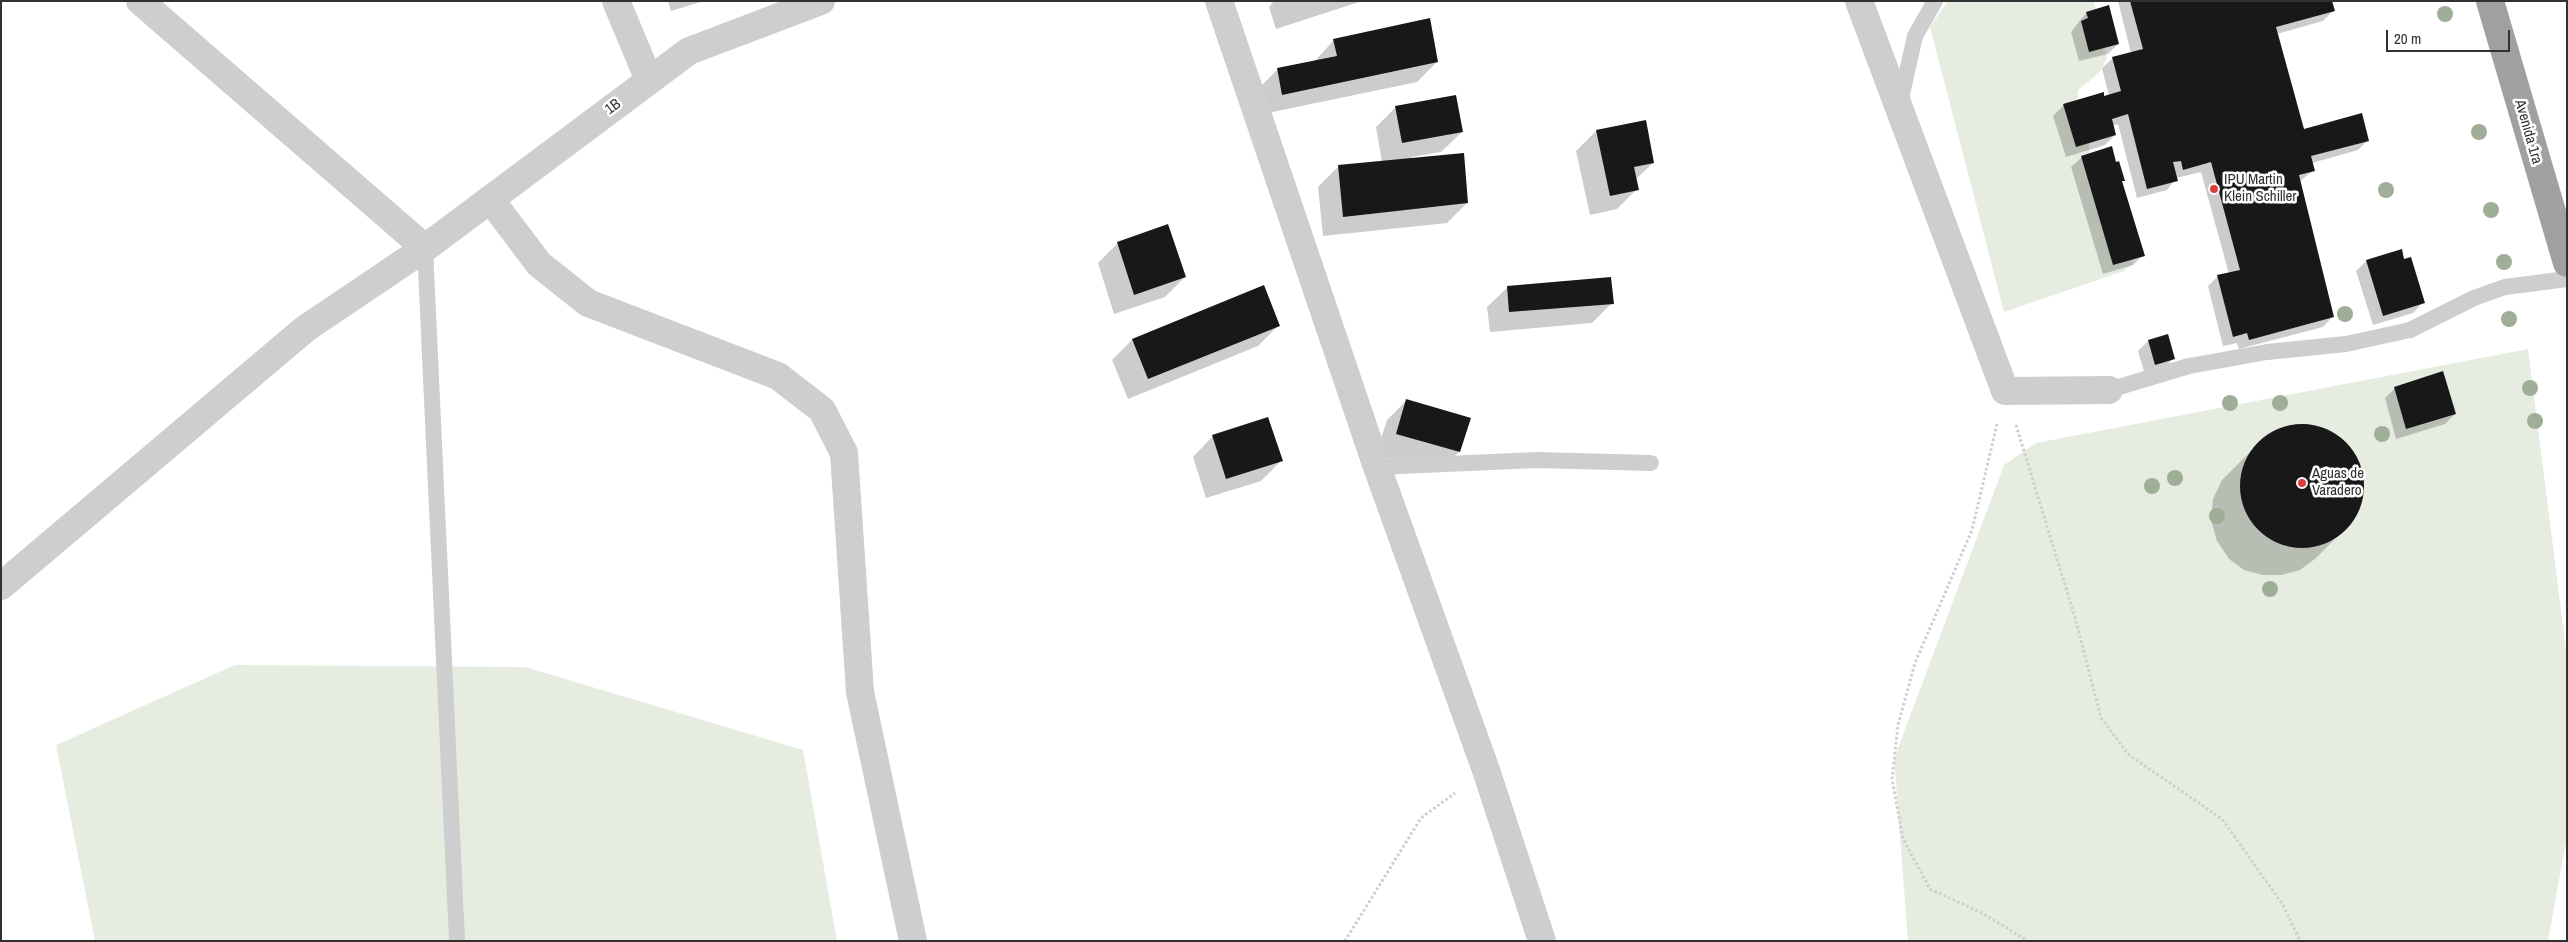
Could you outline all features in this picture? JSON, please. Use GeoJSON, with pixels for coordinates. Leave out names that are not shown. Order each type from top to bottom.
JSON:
{"type":"FeatureCollection","features":[{"type":"Feature","properties":{"kind":"highway","name":"Avenida 1ra"},"geometry":{"type":"LineString","coordinates":[[2490,1],[2567,263]]}},
{"type":"Feature","properties":{"kind":"street"},"geometry":{"type":"LineString","coordinates":[[140,1],[425,248]]}},
{"type":"Feature","properties":{"kind":"street"},"geometry":{"type":"LineString","coordinates":[[616,1],[649,80]]}},
{"type":"Feature","properties":{"kind":"street","name":"1B"},"geometry":{"type":"LineString","coordinates":[[1,586],[305,329],[425,248],[689,51],[821,1]]}},
{"type":"Feature","properties":{"kind":"street"},"geometry":{"type":"LineString","coordinates":[[1219,1],[1377,467],[1486,770],[1542,941]]}},
{"type":"Feature","properties":{"kind":"street"},"geometry":{"type":"LineString","coordinates":[[1859,1],[2005,392],[2109,390]]}},
{"type":"Feature","properties":{"kind":"street"},"geometry":{"type":"LineString","coordinates":[[490,199],[539,264],[588,303],[778,376],[822,410],[844,453],[860,692],[913,941]]}},
{"type":"Feature","properties":{"kind":"lane"},"geometry":{"type":"LineString","coordinates":[[1899,108],[1915,36],[1935,1]]}},
{"type":"Feature","properties":{"kind":"lane"},"geometry":{"type":"LineString","coordinates":[[425,248],[457,941]]}},
{"type":"Feature","properties":{"kind":"lane"},"geometry":{"type":"LineString","coordinates":[[2109,390],[2189,366],[2267,352],[2346,344],[2410,330],[2474,298],[2505,287],[2567,279]]}},
{"type":"Feature","properties":{"kind":"lane"},"geometry":{"type":"LineString","coordinates":[[1377,467],[1537,460],[1651,463]]}},
{"type":"Feature","properties":{"kind":"path"},"geometry":{"type":"LineString","coordinates":[[2005,392],[1972,530],[1915,663],[1898,725],[1892,779],[1903,838],[1930,889],[1982,913],[2028,941]]}},
{"type":"Feature","properties":{"kind":"path"},"geometry":{"type":"LineString","coordinates":[[2005,392],[2076,621],[2102,718],[2129,755],[2222,819],[2283,905],[2300,941]]}},
{"type":"Feature","properties":{"kind":"path"},"geometry":{"type":"LineString","coordinates":[[1345,941],[1421,818],[1486,770]]}},
{"type":"Feature","properties":{"kind":"shaded area"},"geometry":{"type":"Polygon","coordinates":[[[1948,1],[2094,1],[2107,58],[2099,73],[2078,90],[2077,112],[2086,126],[2092,167],[2125,232],[2133,264],[2124,271],[2004,312],[1930,27],[1948,1]]]}},
{"type":"Feature","properties":{"kind":"shaded area"},"geometry":{"type":"Polygon","coordinates":[[[2528,349],[2567,657],[2567,836],[2548,941],[1908,941],[1894,759],[2004,465],[2036,443],[2528,349]]]}},
{"type":"Feature","properties":{"kind":"shaded area"},"geometry":{"type":"Polygon","coordinates":[[[235,665],[525,667],[803,750],[837,941],[95,941],[56,745],[235,665]]]}},
{"type":"Feature","properties":{"kind":"building"},"geometry":{"type":"Polygon","coordinates":[[[2130,1],[2332,1],[2335,11],[2276,27],[2304,129],[2362,113],[2369,141],[2311,156],[2315,171],[2299,175],[2334,317],[2249,340],[2247,333],[2233,337],[2217,275],[2240,270],[2211,162],[2183,170],[2181,161],[2173,162],[2178,181],[2147,189],[2128,114],[2112,119],[2116,135],[2076,147],[2063,104],[2104,92],[2104,96],[2121,91],[2112,57],[2143,49],[2130,1]]]}},
{"type":"Feature","properties":{"kind":"building"},"geometry":{"type":"Polygon","coordinates":[[[2109,5],[2119,44],[2089,52],[2081,21],[2088,18],[2086,12],[2109,5]]]}},
{"type":"Feature","properties":{"kind":"building"},"geometry":{"type":"Polygon","coordinates":[[[1430,18],[1438,62],[1282,95],[1277,68],[1337,56],[1333,39],[1430,18]]]}},
{"type":"Feature","properties":{"kind":"building"},"geometry":{"type":"Polygon","coordinates":[[[1456,95],[1463,132],[1402,143],[1395,106],[1456,95]]]}},
{"type":"Feature","properties":{"kind":"building"},"geometry":{"type":"Polygon","coordinates":[[[1646,120],[1654,163],[1634,167],[1639,190],[1610,196],[1596,130],[1646,120]]]}},
{"type":"Feature","properties":{"kind":"building"},"geometry":{"type":"Polygon","coordinates":[[[2112,146],[2116,162],[2119,161],[2125,181],[2122,181],[2145,256],[2113,265],[2081,156],[2112,146]]]}},
{"type":"Feature","properties":{"kind":"building"},"geometry":{"type":"Polygon","coordinates":[[[1464,153],[1468,203],[1343,217],[1338,165],[1464,153]]]}},
{"type":"Feature","properties":{"kind":"building"},"geometry":{"type":"Polygon","coordinates":[[[1168,224],[1186,277],[1134,295],[1117,242],[1168,224]]]}},
{"type":"Feature","properties":{"kind":"building"},"geometry":{"type":"Polygon","coordinates":[[[2402,249],[2404,259],[2411,257],[2425,303],[2383,316],[2366,260],[2402,249]]]}},
{"type":"Feature","properties":{"kind":"building"},"geometry":{"type":"Polygon","coordinates":[[[1611,277],[1614,304],[1509,312],[1507,286],[1611,277]]]}},
{"type":"Feature","properties":{"kind":"building"},"geometry":{"type":"Polygon","coordinates":[[[1264,285],[1280,326],[1148,379],[1132,339],[1264,285]]]}},
{"type":"Feature","properties":{"kind":"building"},"geometry":{"type":"Polygon","coordinates":[[[2168,334],[2175,359],[2155,365],[2148,340],[2168,334]]]}},
{"type":"Feature","properties":{"kind":"building"},"geometry":{"type":"Polygon","coordinates":[[[2443,371],[2456,414],[2406,429],[2394,387],[2443,371]]]}},
{"type":"Feature","properties":{"kind":"building"},"geometry":{"type":"Polygon","coordinates":[[[1406,399],[1471,418],[1460,452],[1396,434],[1406,399]]]}},
{"type":"Feature","properties":{"kind":"building"},"geometry":{"type":"Polygon","coordinates":[[[1268,417],[1283,461],[1226,479],[1212,435],[1268,417]]]}},
{"type":"Feature","properties":{"kind":"building","name":"Aguas de Varadero"},"geometry":{"type":"Polygon","coordinates":[[[2302,424],[2326,429],[2346,442],[2359,462],[2364,486],[2359,510],[2346,530],[2326,543],[2302,548],[2278,543],[2258,530],[2245,510],[2240,486],[2245,462],[2258,442],[2278,429],[2302,424]]]}},
{"type":"Feature","properties":{"kind":"place","name":"IPU Martin Klein Schiller"},"geometry":{"type":"Point","coordinates":[2214,189]}},
{"type":"Feature","properties":{"kind":"place","name":"Aguas de Varadero"},"geometry":{"type":"Point","coordinates":[2302,483]}}]}
